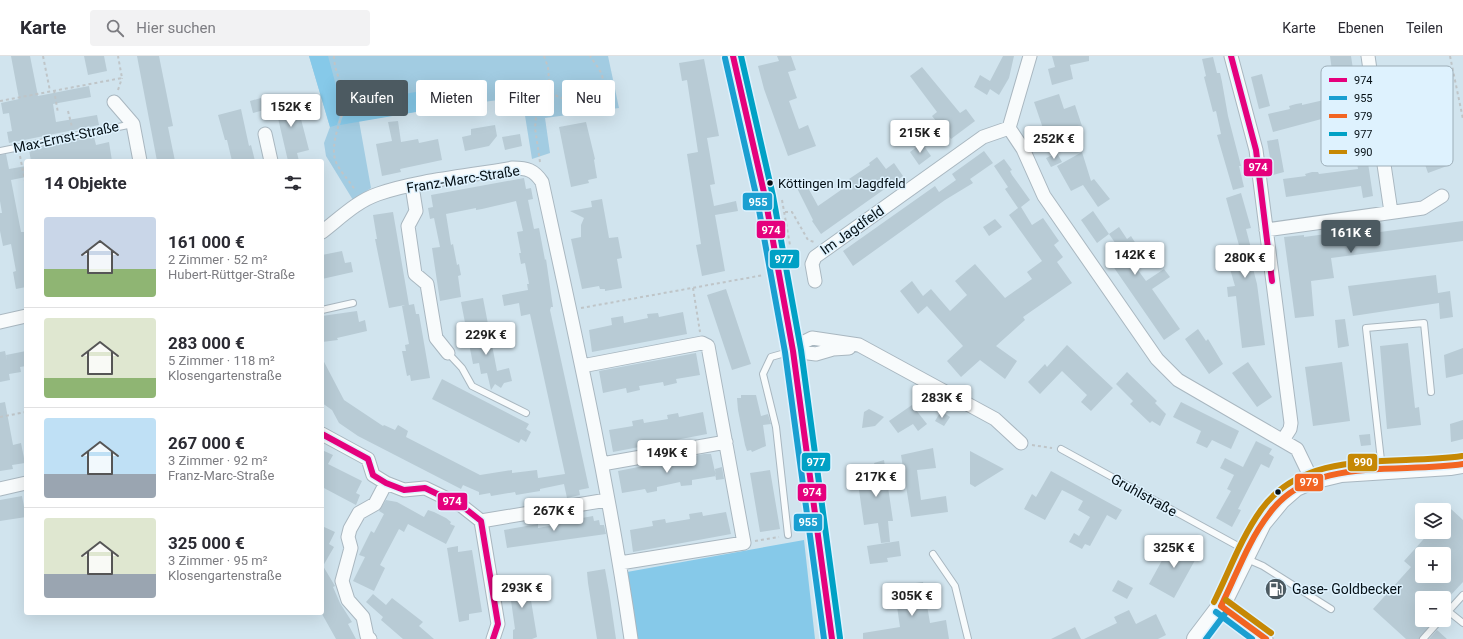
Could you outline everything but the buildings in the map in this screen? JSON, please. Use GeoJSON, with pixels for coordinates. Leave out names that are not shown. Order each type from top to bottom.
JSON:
{"type":"FeatureCollection","features":[{"type":"Feature","properties":{"kind":"main road"},"geometry":{"type":"LineString","coordinates":[[733,56],[755,152],[793,351],[832,639]]}},
{"type":"Feature","properties":{"kind":"main road"},"geometry":{"type":"LineString","coordinates":[[1196,639],[1221,606],[1262,523],[1281,500],[1296,487],[1312,480],[1340,473],[1463,464]]}},
{"type":"Feature","properties":{"kind":"street"},"geometry":{"type":"LineString","coordinates":[[1030,56],[1009,128],[1023,149],[1044,196],[1157,358],[1178,380],[1297,449],[1312,480]]}},
{"type":"Feature","properties":{"kind":"street"},"geometry":{"type":"LineString","coordinates":[[1231,56],[1256,150],[1291,423],[1290,428],[1283,440]]}},
{"type":"Feature","properties":{"kind":"street"},"geometry":{"type":"LineString","coordinates":[[1368,56],[1369,66]]}},
{"type":"Feature","properties":{"kind":"street","name":"Max-Ernst-Straße"},"geometry":{"type":"LineString","coordinates":[[114,102],[133,124],[140,159]]}},
{"type":"Feature","properties":{"kind":"street","name":"Im Jagdfeld"},"geometry":{"type":"LineString","coordinates":[[815,282],[812,264],[815,257],[983,137],[1009,128]]}},
{"type":"Feature","properties":{"kind":"street"},"geometry":{"type":"LineString","coordinates":[[265,134],[271,159]]}},
{"type":"Feature","properties":{"kind":"street"},"geometry":{"type":"LineString","coordinates":[[1384,166],[1390,212]]}},
{"type":"Feature","properties":{"kind":"street","name":"Franz-Marc-Straße"},"geometry":{"type":"LineString","coordinates":[[324,231],[363,202],[377,194],[412,186],[513,168],[525,168],[535,172],[542,182],[582,366],[620,563],[631,639]]}},
{"type":"Feature","properties":{"kind":"street"},"geometry":{"type":"LineString","coordinates":[[412,186],[416,211],[408,226],[415,274],[427,284],[436,338],[448,353]]}},
{"type":"Feature","properties":{"kind":"street"},"geometry":{"type":"LineString","coordinates":[[1266,230],[1423,208],[1442,196]]}},
{"type":"Feature","properties":{"kind":"street"},"geometry":{"type":"LineString","coordinates":[[0,322],[24,316]]}},
{"type":"Feature","properties":{"kind":"street"},"geometry":{"type":"LineString","coordinates":[[793,351],[802,342],[812,338],[859,345],[996,419],[1021,443]]}},
{"type":"Feature","properties":{"kind":"street"},"geometry":{"type":"LineString","coordinates":[[582,366],[702,343],[708,346],[744,543],[620,563]]}},
{"type":"Feature","properties":{"kind":"street"},"geometry":{"type":"LineString","coordinates":[[324,435],[368,459],[373,475],[404,490],[425,488],[462,506],[481,521],[498,624],[493,639]]}},
{"type":"Feature","properties":{"kind":"street"},"geometry":{"type":"LineString","coordinates":[[602,464],[726,442]]}},
{"type":"Feature","properties":{"kind":"street"},"geometry":{"type":"LineString","coordinates":[[370,639],[367,636],[363,617],[348,600],[342,581],[351,548],[348,537],[350,529],[359,513],[375,504],[386,482]]}},
{"type":"Feature","properties":{"kind":"street"},"geometry":{"type":"LineString","coordinates":[[0,489],[24,483]]}},
{"type":"Feature","properties":{"kind":"street"},"geometry":{"type":"LineString","coordinates":[[481,521],[607,500]]}},
{"type":"Feature","properties":{"kind":"street"},"geometry":{"type":"LineString","coordinates":[[1221,606],[1266,639]]}},
{"type":"Feature","properties":{"kind":"lane","name":"Max-Ernst-Straße"},"geometry":{"type":"LineString","coordinates":[[0,151],[133,124]]}},
{"type":"Feature","properties":{"kind":"lane"},"geometry":{"type":"LineString","coordinates":[[324,310],[353,303]]}},
{"type":"Feature","properties":{"kind":"lane"},"geometry":{"type":"LineString","coordinates":[[1382,470],[1366,328],[1424,323],[1431,392]]}},
{"type":"Feature","properties":{"kind":"lane"},"geometry":{"type":"LineString","coordinates":[[788,535],[776,427],[763,374],[771,357],[793,351]]}},
{"type":"Feature","properties":{"kind":"lane"},"geometry":{"type":"LineString","coordinates":[[448,353],[462,368],[472,386],[526,413]]}},
{"type":"Feature","properties":{"kind":"lane","name":"Gruhlstraße"},"geometry":{"type":"LineString","coordinates":[[1061,449],[1247,555],[1331,609]]}},
{"type":"Feature","properties":{"kind":"lane"},"geometry":{"type":"LineString","coordinates":[[933,554],[955,586],[968,639]]}},
{"type":"Feature","properties":{"kind":"lane"},"geometry":{"type":"LineString","coordinates":[[1451,608],[1463,595]]}},
{"type":"Feature","properties":{"kind":"lane"},"geometry":{"type":"LineString","coordinates":[[1451,616],[1463,623]]}},
{"type":"Feature","properties":{"kind":"lane"},"geometry":{"type":"LineString","coordinates":[[1423,639],[1434,627]]}},
{"type":"Feature","properties":{"kind":"path"},"geometry":{"type":"LineString","coordinates":[[43,56],[50,91]]}},
{"type":"Feature","properties":{"kind":"path"},"geometry":{"type":"LineString","coordinates":[[0,101],[122,78],[118,56]]}},
{"type":"Feature","properties":{"kind":"path"},"geometry":{"type":"LineString","coordinates":[[334,56],[334,64],[340,80]]}},
{"type":"Feature","properties":{"kind":"path"},"geometry":{"type":"LineString","coordinates":[[544,56],[548,67],[549,80]]}},
{"type":"Feature","properties":{"kind":"path"},"geometry":{"type":"LineString","coordinates":[[554,94],[567,100],[585,100],[594,96],[601,87],[602,76],[590,56]]}},
{"type":"Feature","properties":{"kind":"path"},"geometry":{"type":"LineString","coordinates":[[1450,56],[1452,66]]}},
{"type":"Feature","properties":{"kind":"path"},"geometry":{"type":"LineString","coordinates":[[1453,71],[1463,119]]}},
{"type":"Feature","properties":{"kind":"path"},"geometry":{"type":"LineString","coordinates":[[54,90],[58,113]]}},
{"type":"Feature","properties":{"kind":"path"},"geometry":{"type":"LineString","coordinates":[[68,111],[74,136]]}},
{"type":"Feature","properties":{"kind":"path"},"geometry":{"type":"LineString","coordinates":[[341,116],[333,151],[336,166],[363,202]]}},
{"type":"Feature","properties":{"kind":"path"},"geometry":{"type":"LineString","coordinates":[[535,172],[540,162],[535,128],[537,116]]}},
{"type":"Feature","properties":{"kind":"path"},"geometry":{"type":"LineString","coordinates":[[18,147],[24,176]]}},
{"type":"Feature","properties":{"kind":"path"},"geometry":{"type":"LineString","coordinates":[[785,212],[792,212],[808,240],[813,242],[822,241],[828,248]]}},
{"type":"Feature","properties":{"kind":"path"},"geometry":{"type":"LineString","coordinates":[[570,310],[779,272]]}},
{"type":"Feature","properties":{"kind":"path"},"geometry":{"type":"LineString","coordinates":[[693,288],[702,343]]}},
{"type":"Feature","properties":{"kind":"path"},"geometry":{"type":"LineString","coordinates":[[0,417],[24,412]]}},
{"type":"Feature","properties":{"kind":"path"},"geometry":{"type":"LineString","coordinates":[[1021,443],[1061,449]]}},
{"type":"Feature","properties":{"kind":"path"},"geometry":{"type":"LineString","coordinates":[[744,543],[788,535]]}},
{"type":"Feature","properties":{"kind":"shaded area"},"geometry":{"type":"Polygon","coordinates":[[[309,56],[608,56],[613,80],[562,80],[562,116],[545,118],[550,153],[532,159],[525,116],[554,116],[554,80],[495,80],[495,101],[487,102],[487,80],[416,80],[416,112],[408,113],[408,80],[336,80],[336,116],[390,116],[359,121],[371,188],[353,200],[326,156],[324,143],[330,127],[309,56]]]}},
{"type":"Feature","properties":{"kind":"shaded area"},"geometry":{"type":"Polygon","coordinates":[[[309,56],[328,56],[336,86],[336,116],[340,116],[337,125],[330,127],[309,56]]]}},
{"type":"Feature","properties":{"kind":"shaded area"},"geometry":{"type":"Polygon","coordinates":[[[615,89],[619,108],[615,109],[615,89]]]}},
{"type":"Feature","properties":{"kind":"shaded area"},"geometry":{"type":"Polygon","coordinates":[[[416,92],[416,112],[408,113],[408,93],[416,92]]]}},
{"type":"Feature","properties":{"kind":"shaded area"},"geometry":{"type":"Polygon","coordinates":[[[343,116],[392,116],[340,125],[343,116]]]}},
{"type":"Feature","properties":{"kind":"shaded area"},"geometry":{"type":"Polygon","coordinates":[[[804,540],[815,639],[637,639],[627,572],[804,540]]]}},
{"type":"Feature","properties":{"kind":"transit line","name":"974"},"geometry":{"type":"LineString","coordinates":[[733,56],[765,197],[793,351],[832,639]]}},
{"type":"Feature","properties":{"kind":"transit line","name":"977"},"geometry":{"type":"LineString","coordinates":[[741,56],[773,196],[801,350],[840,638]]}},
{"type":"Feature","properties":{"kind":"transit line","name":"974"},"geometry":{"type":"LineString","coordinates":[[1231,56],[1256,150],[1272,281]]}},
{"type":"Feature","properties":{"kind":"transit line","name":"955"},"geometry":{"type":"LineString","coordinates":[[725,58],[757,199],[785,352],[824,639]]}},
{"type":"Feature","properties":{"kind":"transit line","name":"974"},"geometry":{"type":"LineString","coordinates":[[324,435],[368,459],[373,475],[386,483],[404,490],[425,488],[462,506],[481,521],[498,624],[493,639]]}},
{"type":"Feature","properties":{"kind":"transit line","name":"990"},"geometry":{"type":"LineString","coordinates":[[1214,602],[1241,544],[1261,510],[1280,490],[1302,476],[1327,468],[1353,463],[1436,459],[1462,456]]}},
{"type":"Feature","properties":{"kind":"transit line","name":"979"},"geometry":{"type":"LineString","coordinates":[[1221,606],[1249,547],[1262,524],[1269,514],[1287,495],[1308,483],[1332,475],[1358,471],[1438,467],[1463,464]]}},
{"type":"Feature","properties":{"kind":"transit line","name":"990"},"geometry":{"type":"LineString","coordinates":[[1226,600],[1271,633]]}},
{"type":"Feature","properties":{"kind":"transit line","name":"979"},"geometry":{"type":"LineString","coordinates":[[1221,606],[1266,639]]}},
{"type":"Feature","properties":{"kind":"transit line","name":"955"},"geometry":{"type":"LineString","coordinates":[[1206,639],[1227,611]]}},
{"type":"Feature","properties":{"kind":"transit line","name":"955"},"geometry":{"type":"LineString","coordinates":[[1216,612],[1252,639]]}},
{"type":"Feature","properties":{"kind":"place","name":"Köttingen Im Jagdfeld"},"geometry":{"type":"Point","coordinates":[770,183]}},
{"type":"Feature","properties":{"kind":"place","name":"Gase- Goldbecker"},"geometry":{"type":"Point","coordinates":[1276,589]}}]}
